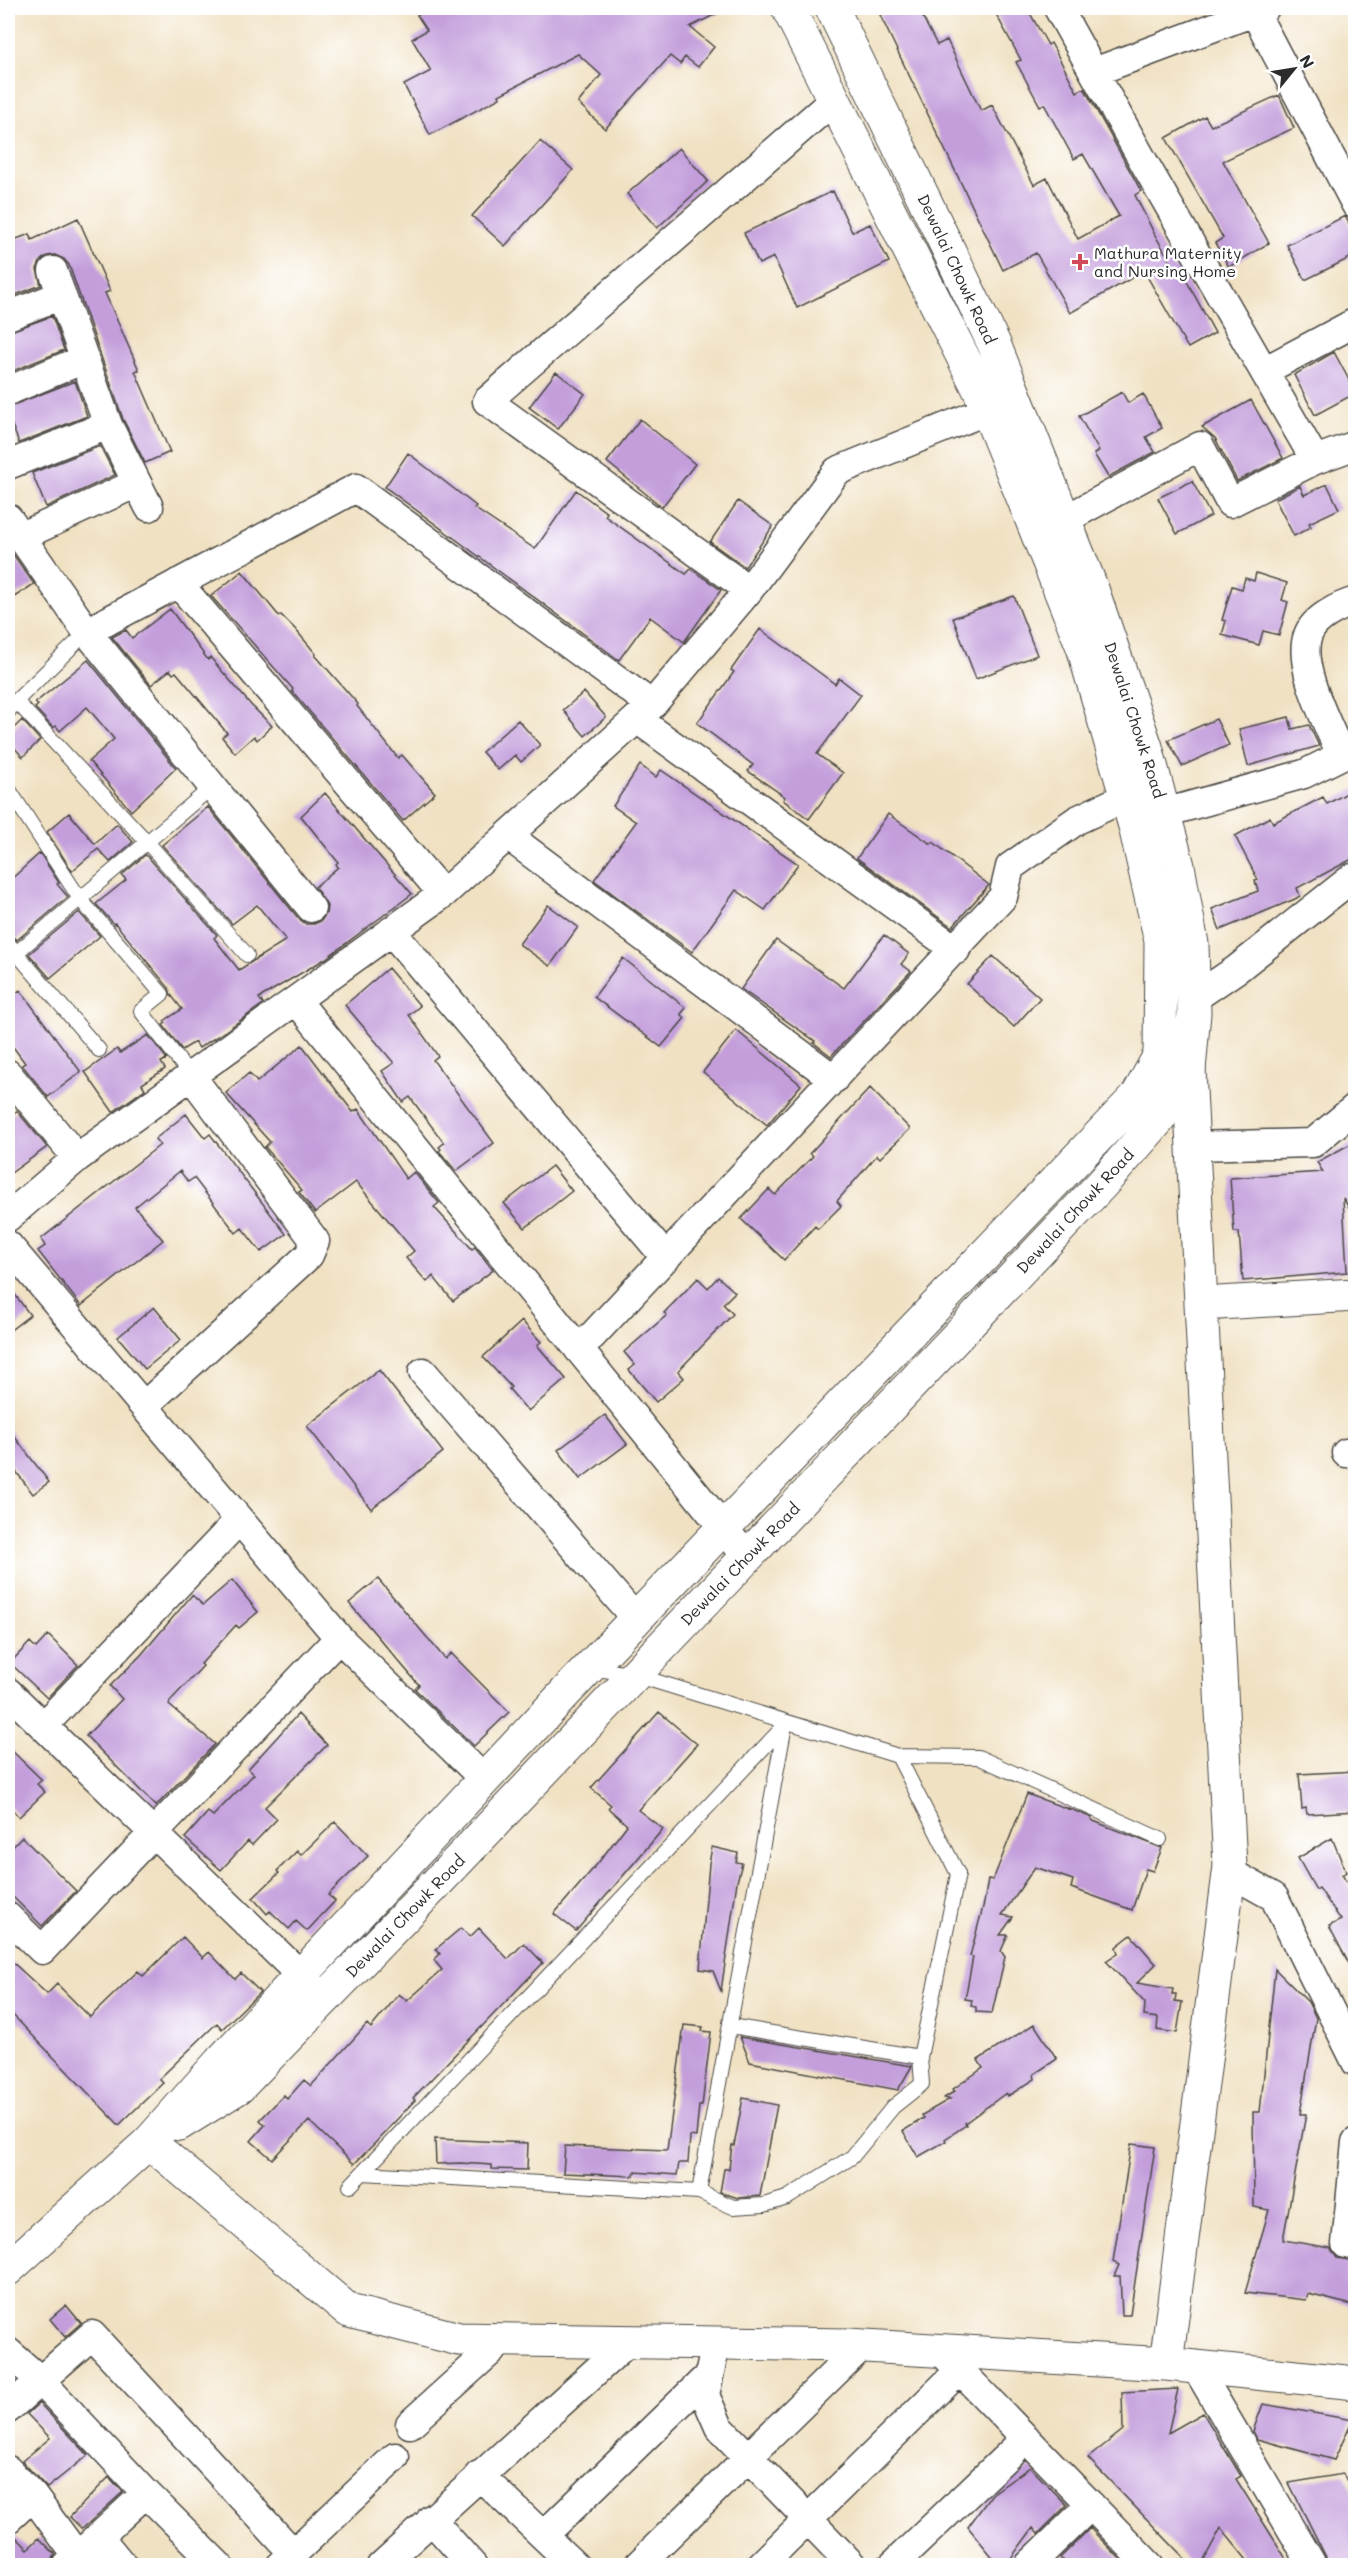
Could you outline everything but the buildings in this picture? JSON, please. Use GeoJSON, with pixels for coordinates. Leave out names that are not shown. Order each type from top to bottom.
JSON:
{"type":"FeatureCollection","features":[{"type":"Feature","properties":{"kind":"main road","name":"Dewalai Chowk Road"},"geometry":{"type":"LineString","coordinates":[[149,2142],[239,2087],[1102,1184],[1159,1119],[1189,1070],[1193,999],[1192,944],[1178,866],[1146,747],[1092,589],[1064,520],[835,99],[788,8]]}},
{"type":"Feature","properties":{"kind":"main road","name":"Dewalai Chowk Road"},"geometry":{"type":"LineString","coordinates":[[8,2269],[149,2142],[590,1667],[1138,1095],[1160,1055],[1161,941],[1126,797],[1083,647],[1002,405],[994,344],[832,8]]}},
{"type":"Feature","properties":{"kind":"main road"},"geometry":{"type":"LineString","coordinates":[[1160,1055],[1189,1070],[1229,1872],[1181,2365]]}},
{"type":"Feature","properties":{"kind":"main road"},"geometry":{"type":"LineString","coordinates":[[1201,1304],[1356,1294]]}},
{"type":"Feature","properties":{"kind":"main road"},"geometry":{"type":"LineString","coordinates":[[149,2142],[349,2311],[459,2339],[862,2346],[950,2360],[1181,2365],[1356,2383]]}},
{"type":"Feature","properties":{"kind":"street"},"geometry":{"type":"LineString","coordinates":[[1059,8],[1315,460]]}},
{"type":"Feature","properties":{"kind":"street"},"geometry":{"type":"LineString","coordinates":[[1094,72],[1260,9],[1356,205]]}},
{"type":"Feature","properties":{"kind":"street"},"geometry":{"type":"LineString","coordinates":[[749,590],[487,401],[835,99]]}},
{"type":"Feature","properties":{"kind":"street"},"geometry":{"type":"LineString","coordinates":[[8,316],[57,283],[108,425],[143,495],[14,528],[87,632],[311,908]]}},
{"type":"Feature","properties":{"kind":"street"},"geometry":{"type":"LineString","coordinates":[[1264,371],[1356,322]]}},
{"type":"Feature","properties":{"kind":"street"},"geometry":{"type":"LineString","coordinates":[[8,391],[84,359]]}},
{"type":"Feature","properties":{"kind":"street"},"geometry":{"type":"LineString","coordinates":[[8,1217],[77,1158],[443,894],[508,836],[644,712],[749,590],[837,471],[1002,405]]}},
{"type":"Feature","properties":{"kind":"street"},"geometry":{"type":"LineString","coordinates":[[8,465],[108,425]]}},
{"type":"Feature","properties":{"kind":"street"},"geometry":{"type":"LineString","coordinates":[[1064,520],[1200,446],[1230,503],[1315,460],[1356,445]]}},
{"type":"Feature","properties":{"kind":"street"},"geometry":{"type":"LineString","coordinates":[[87,632],[356,488],[956,950]]}},
{"type":"Feature","properties":{"kind":"street"},"geometry":{"type":"LineString","coordinates":[[178,583],[443,894]]}},
{"type":"Feature","properties":{"kind":"street"},"geometry":{"type":"LineString","coordinates":[[1164,813],[1305,774],[1348,752],[1313,687],[1304,652],[1308,633],[1333,608],[1356,601]]}},
{"type":"Feature","properties":{"kind":"street"},"geometry":{"type":"LineString","coordinates":[[579,1350],[956,950],[1003,897],[1010,867],[1077,820],[1126,797]]}},
{"type":"Feature","properties":{"kind":"street"},"geometry":{"type":"LineString","coordinates":[[508,836],[834,1079]]}},
{"type":"Feature","properties":{"kind":"street"},"geometry":{"type":"LineString","coordinates":[[1193,999],[1237,969],[1352,878],[1356,884]]}},
{"type":"Feature","properties":{"kind":"street"},"geometry":{"type":"LineString","coordinates":[[391,931],[666,1258]]}},
{"type":"Feature","properties":{"kind":"street"},"geometry":{"type":"LineString","coordinates":[[296,1000],[747,1557]]}},
{"type":"Feature","properties":{"kind":"street"},"geometry":{"type":"LineString","coordinates":[[8,1074],[77,1158]]}},
{"type":"Feature","properties":{"kind":"street"},"geometry":{"type":"LineString","coordinates":[[144,1406],[309,1255],[315,1241],[191,1076]]}},
{"type":"Feature","properties":{"kind":"street"},"geometry":{"type":"LineString","coordinates":[[1193,1146],[1312,1143],[1356,1107]]}},
{"type":"Feature","properties":{"kind":"street"},"geometry":{"type":"LineString","coordinates":[[8,1245],[339,1638],[485,1780]]}},
{"type":"Feature","properties":{"kind":"street"},"geometry":{"type":"LineString","coordinates":[[423,1372],[636,1619]]}},
{"type":"Feature","properties":{"kind":"street"},"geometry":{"type":"LineString","coordinates":[[43,1726],[239,1520]]}},
{"type":"Feature","properties":{"kind":"street"},"geometry":{"type":"LineString","coordinates":[[8,1917],[42,1950],[339,1638]]}},
{"type":"Feature","properties":{"kind":"street"},"geometry":{"type":"LineString","coordinates":[[8,1692],[325,1998]]}},
{"type":"Feature","properties":{"kind":"street"},"geometry":{"type":"LineString","coordinates":[[1229,1872],[1274,1897],[1356,2062]]}},
{"type":"Feature","properties":{"kind":"street"},"geometry":{"type":"LineString","coordinates":[[1356,2142],[1346,2244],[1356,2245]]}},
{"type":"Feature","properties":{"kind":"street"},"geometry":{"type":"LineString","coordinates":[[8,2409],[92,2335],[287,2559],[395,2457]]}},
{"type":"Feature","properties":{"kind":"street"},"geometry":{"type":"LineString","coordinates":[[410,2424],[503,2340]]}},
{"type":"Feature","properties":{"kind":"street"},"geometry":{"type":"LineString","coordinates":[[381,2565],[628,2342]]}},
{"type":"Feature","properties":{"kind":"street"},"geometry":{"type":"LineString","coordinates":[[716,2343],[705,2395],[719,2427],[853,2565]]}},
{"type":"Feature","properties":{"kind":"street"},"geometry":{"type":"LineString","coordinates":[[637,2565],[862,2346]]}},
{"type":"Feature","properties":{"kind":"street"},"geometry":{"type":"LineString","coordinates":[[8,2352],[41,2381],[146,2493],[219,2565]]}},
{"type":"Feature","properties":{"kind":"street"},"geometry":{"type":"LineString","coordinates":[[760,2565],[808,2519],[950,2360],[1150,2565]]}},
{"type":"Feature","properties":{"kind":"street"},"geometry":{"type":"LineString","coordinates":[[1181,2365],[1313,2565]]}},
{"type":"Feature","properties":{"kind":"street"},"geometry":{"type":"LineString","coordinates":[[544,2535],[709,2375]]}},
{"type":"Feature","properties":{"kind":"street"},"geometry":{"type":"LineString","coordinates":[[892,2565],[1026,2438]]}},
{"type":"Feature","properties":{"kind":"street"},"geometry":{"type":"LineString","coordinates":[[8,2470],[33,2496],[72,2561],[100,2538],[146,2493]]}},
{"type":"Feature","properties":{"kind":"street"},"geometry":{"type":"LineString","coordinates":[[479,2475],[575,2565]]}},
{"type":"Feature","properties":{"kind":"street"},"geometry":{"type":"LineString","coordinates":[[8,2519],[33,2496]]}},
{"type":"Feature","properties":{"kind":"street"},"geometry":{"type":"LineString","coordinates":[[1028,2565],[1091,2505]]}},
{"type":"Feature","properties":{"kind":"street"},"geometry":{"type":"LineString","coordinates":[[430,2519],[473,2565]]}},
{"type":"Feature","properties":{"kind":"street"},"geometry":{"type":"LineString","coordinates":[[100,2538],[123,2565]]}},
{"type":"Feature","properties":{"kind":"lane"},"geometry":{"type":"LineString","coordinates":[[87,632],[12,707],[147,842],[247,955]]}},
{"type":"Feature","properties":{"kind":"lane"},"geometry":{"type":"LineString","coordinates":[[99,1050],[12,948],[80,899],[212,787]]}},
{"type":"Feature","properties":{"kind":"lane"},"geometry":{"type":"LineString","coordinates":[[8,788],[80,899],[162,994],[141,1011],[191,1076]]}},
{"type":"Feature","properties":{"kind":"lane"},"geometry":{"type":"LineString","coordinates":[[590,1667],[635,1675],[898,1756],[978,1757],[1160,1839]]}},
{"type":"Feature","properties":{"kind":"lane"},"geometry":{"type":"LineString","coordinates":[[350,2186],[785,1725],[699,2192]]}},
{"type":"Feature","properties":{"kind":"lane"},"geometry":{"type":"LineString","coordinates":[[363,2173],[699,2192],[734,2207],[752,2207],[787,2198],[852,2157],[893,2107],[922,2084],[920,2057],[958,1874],[898,1756]]}},
{"type":"Feature","properties":{"kind":"lane"},"geometry":{"type":"LineString","coordinates":[[730,2026],[920,2057]]}},
{"type":"Feature","properties":{"kind":"place","name":"Mathura Maternity and Nursing Home"},"geometry":{"type":"Point","coordinates":[1080,262]}}]}
